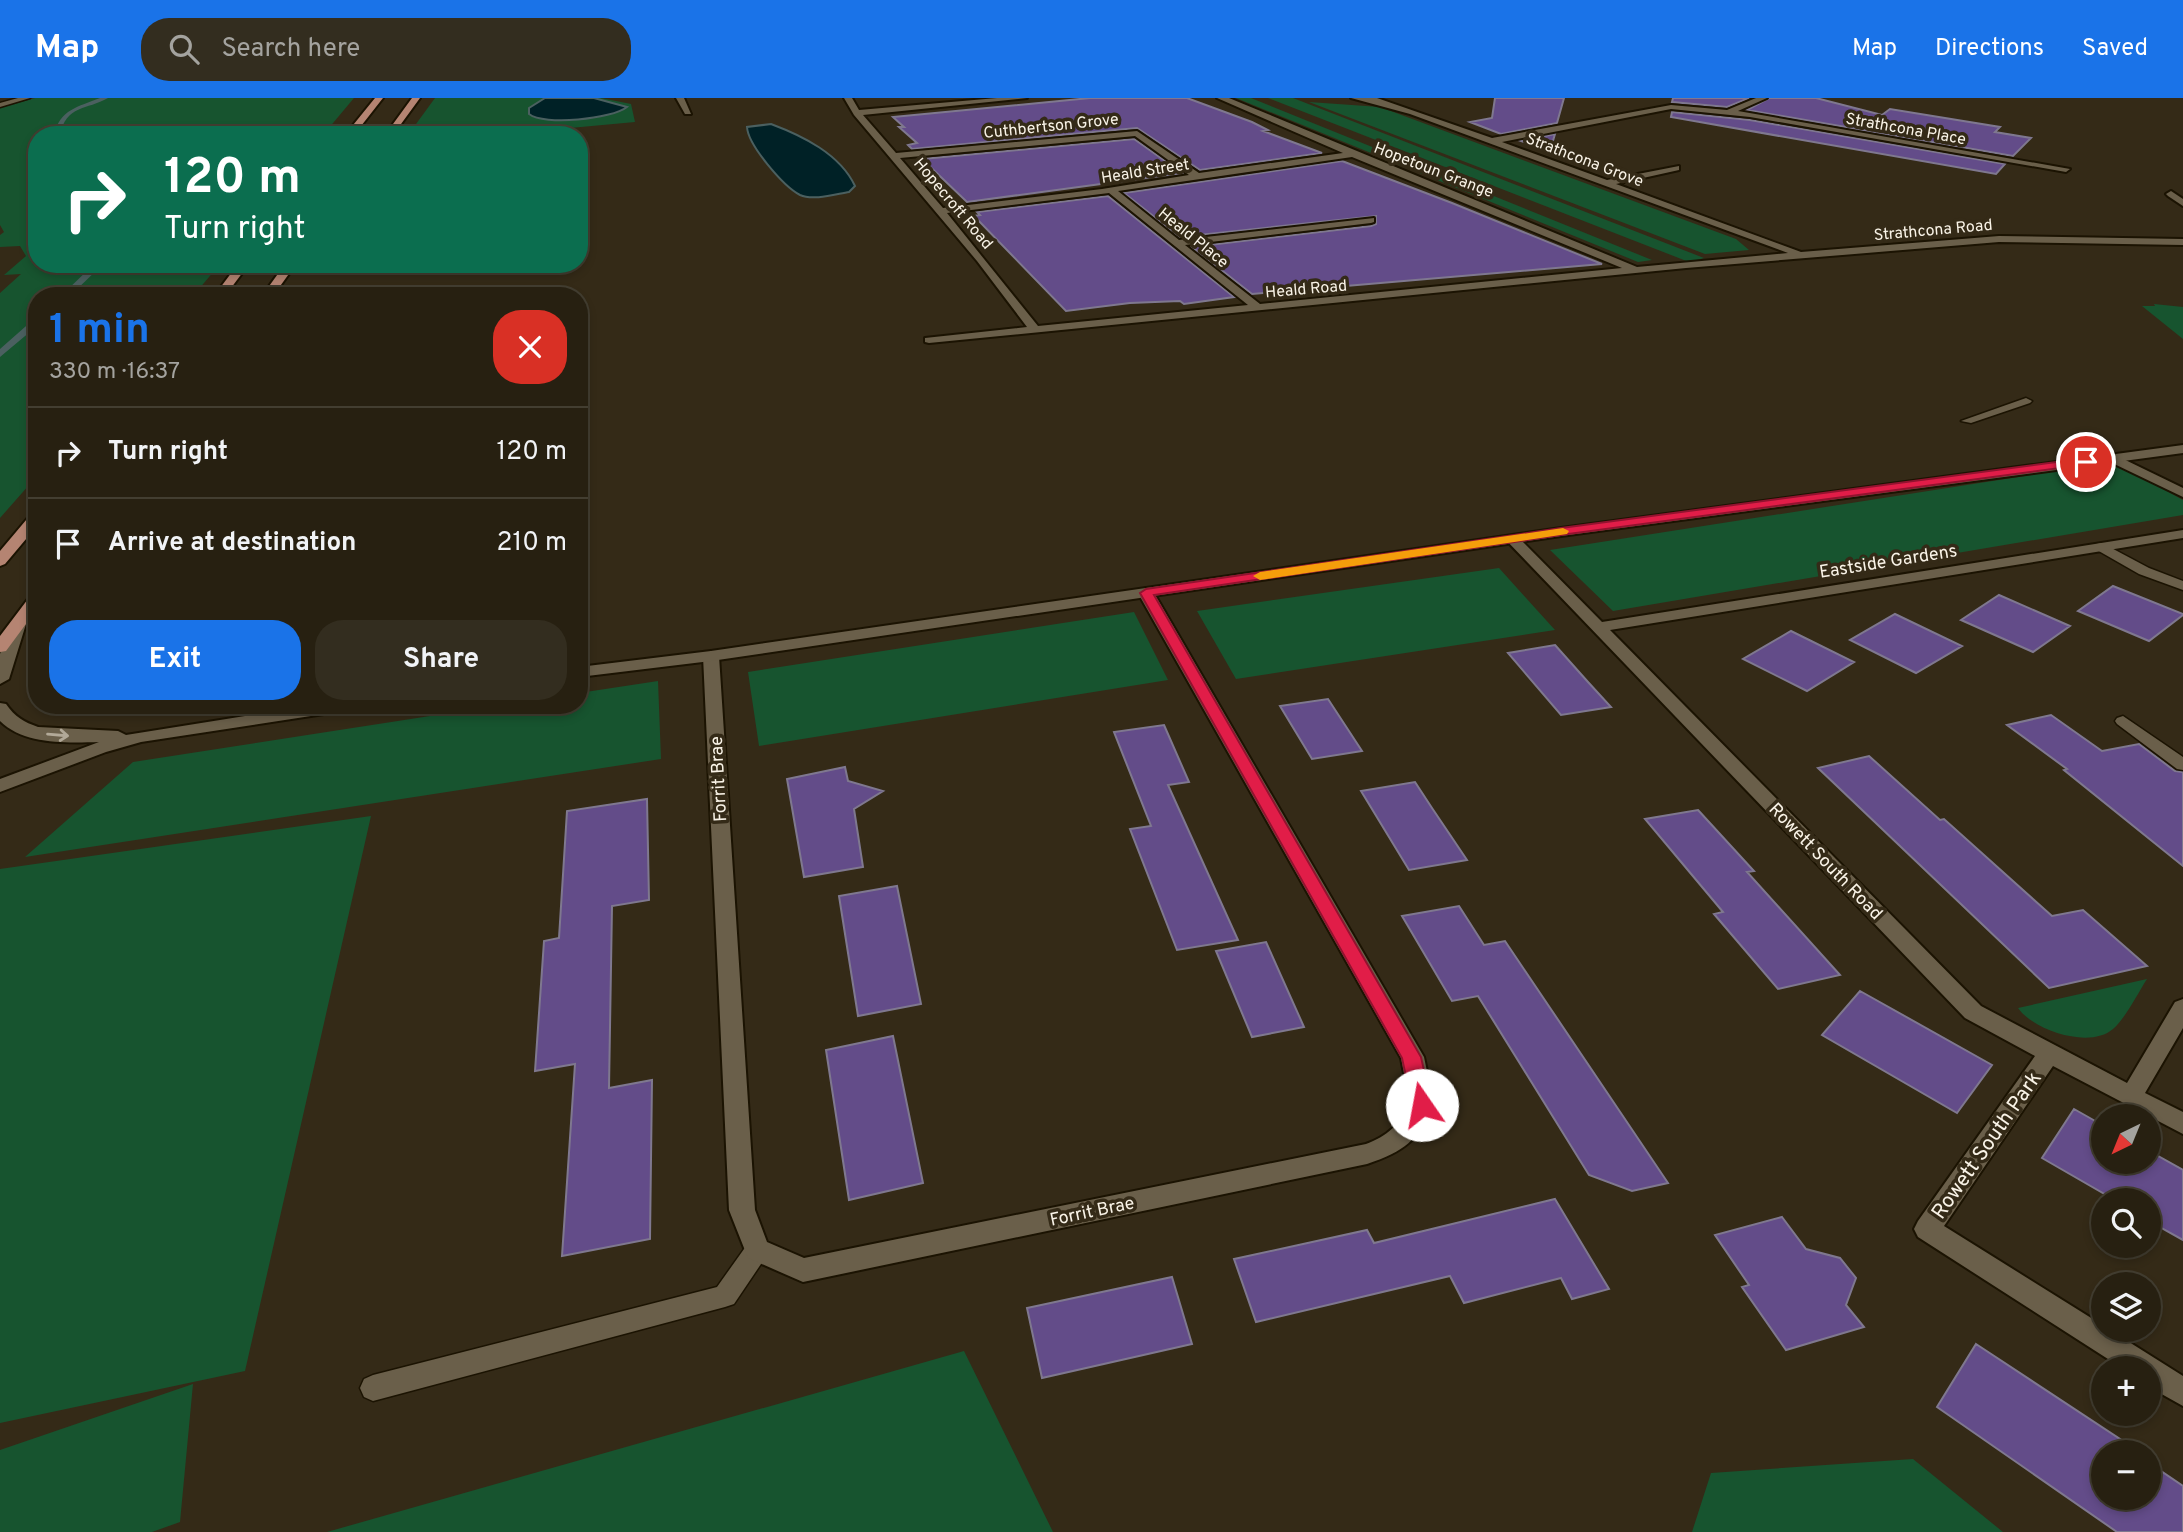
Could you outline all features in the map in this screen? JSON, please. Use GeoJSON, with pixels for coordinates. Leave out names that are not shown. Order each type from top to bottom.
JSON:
{"type":"FeatureCollection","features":[{"type":"Feature","properties":{"kind":"main road"},"geometry":{"type":"LineString","coordinates":[[356,126],[378,98]]}},
{"type":"Feature","properties":{"kind":"main road"},"geometry":{"type":"LineString","coordinates":[[395,126],[416,98]]}},
{"type":"Feature","properties":{"kind":"main road"},"geometry":{"type":"LineString","coordinates":[[226,287],[237,273]]}},
{"type":"Feature","properties":{"kind":"main road"},"geometry":{"type":"LineString","coordinates":[[0,561],[28,527]]}},
{"type":"Feature","properties":{"kind":"main road"},"geometry":{"type":"LineString","coordinates":[[0,648],[28,610]]}},
{"type":"Feature","properties":{"kind":"street"},"geometry":{"type":"LineString","coordinates":[[680,98],[688,112]]}},
{"type":"Feature","properties":{"kind":"street","name":"Hopecroft Road"},"geometry":{"type":"LineString","coordinates":[[848,98],[857,113],[989,268],[1035,330]]}},
{"type":"Feature","properties":{"kind":"street"},"geometry":{"type":"LineString","coordinates":[[857,113],[1023,98]]}},
{"type":"Feature","properties":{"kind":"street","name":"Hopetoun Grange"},"geometry":{"type":"LineString","coordinates":[[1221,98],[1305,131],[1354,155],[1557,234],[1636,270]]}},
{"type":"Feature","properties":{"kind":"street","name":"Strathcona Grove"},"geometry":{"type":"LineString","coordinates":[[1355,98],[1376,99],[1802,256]]}},
{"type":"Feature","properties":{"kind":"street"},"geometry":{"type":"LineString","coordinates":[[1729,112],[1763,98]]}},
{"type":"Feature","properties":{"kind":"street"},"geometry":{"type":"LineString","coordinates":[[1738,101],[1748,103]]}},
{"type":"Feature","properties":{"kind":"street","name":"Strathcona Place"},"geometry":{"type":"LineString","coordinates":[[1492,141],[1671,107],[1729,112],[2066,169]]}},
{"type":"Feature","properties":{"kind":"street","name":"Cuthbertson Grove"},"geometry":{"type":"LineString","coordinates":[[893,156],[1137,133],[1198,177]]}},
{"type":"Feature","properties":{"kind":"street","name":"Heald Street"},"geometry":{"type":"LineString","coordinates":[[940,211],[1354,155]]}},
{"type":"Feature","properties":{"kind":"street"},"geometry":{"type":"LineString","coordinates":[[1605,183],[1676,168]]}},
{"type":"Feature","properties":{"kind":"street","name":"Heald Place"},"geometry":{"type":"LineString","coordinates":[[1110,190],[1258,309]]}},
{"type":"Feature","properties":{"kind":"street"},"geometry":{"type":"LineString","coordinates":[[2171,194],[2183,203]]}},
{"type":"Feature","properties":{"kind":"street"},"geometry":{"type":"LineString","coordinates":[[1176,243],[1309,224],[1371,220]]}},
{"type":"Feature","properties":{"kind":"street","name":"Strathcona Road"},"geometry":{"type":"LineString","coordinates":[[1686,265],[2018,239],[2183,242]]}},
{"type":"Feature","properties":{"kind":"street","name":"Heald Road"},"geometry":{"type":"LineString","coordinates":[[929,340],[1686,265]]}},
{"type":"Feature","properties":{"kind":"street"},"geometry":{"type":"LineString","coordinates":[[588,671],[712,656],[1512,539],[2183,449]]}},
{"type":"Feature","properties":{"kind":"street"},"geometry":{"type":"LineString","coordinates":[[2113,458],[2183,493]]}},
{"type":"Feature","properties":{"kind":"street","name":"Eastside Gardens"},"geometry":{"type":"LineString","coordinates":[[1598,626],[2183,534]]}},
{"type":"Feature","properties":{"kind":"street","name":"Rowett South Road"},"geometry":{"type":"LineString","coordinates":[[1512,539],[1973,1012],[2183,1125]]}},
{"type":"Feature","properties":{"kind":"street","name":"Forrit Brae"},"geometry":{"type":"LineString","coordinates":[[712,656],[742,1210],[757,1250],[803,1270],[1367,1154],[1396,1144],[1412,1124],[1422,1105],[1412,1057],[1146,593]]}},
{"type":"Feature","properties":{"kind":"street"},"geometry":{"type":"LineString","coordinates":[[0,679],[18,624]]}},
{"type":"Feature","properties":{"kind":"street"},"geometry":{"type":"LineString","coordinates":[[0,708],[4,718],[23,731],[59,735],[140,737]]}},
{"type":"Feature","properties":{"kind":"street"},"geometry":{"type":"LineString","coordinates":[[0,786],[100,748],[140,737],[291,714]]}},
{"type":"Feature","properties":{"kind":"street"},"geometry":{"type":"LineString","coordinates":[[2131,1096],[2183,1008]]}},
{"type":"Feature","properties":{"kind":"street","name":"Rowett South Park"},"geometry":{"type":"LineString","coordinates":[[2049,1054],[1927,1229],[2127,1356]]}},
{"type":"Feature","properties":{"kind":"street","name":"Rowett South Park"},"geometry":{"type":"LineString","coordinates":[[2161,1378],[2183,1392]]}},
{"type":"Feature","properties":{"kind":"lane"},"geometry":{"type":"LineString","coordinates":[[0,105],[26,98]]}},
{"type":"Feature","properties":{"kind":"lane"},"geometry":{"type":"LineString","coordinates":[[1967,422],[2026,401]]}},
{"type":"Feature","properties":{"kind":"lane"},"geometry":{"type":"LineString","coordinates":[[2102,547],[2144,571],[2183,586]]}},
{"type":"Feature","properties":{"kind":"lane"},"geometry":{"type":"LineString","coordinates":[[2123,721],[2183,765]]}},
{"type":"Feature","properties":{"kind":"lane"},"geometry":{"type":"LineString","coordinates":[[373,1388],[725,1296],[757,1250]]}},
{"type":"Feature","properties":{"kind":"green space"},"geometry":{"type":"Polygon","coordinates":[[[35,98],[354,98],[331,126],[28,126],[28,273],[212,273],[201,287],[28,287],[28,486],[0,518],[0,293],[21,274],[4,275],[26,256],[20,246],[0,247],[0,235],[4,232],[0,225],[0,108],[35,98]]]}},
{"type":"Feature","properties":{"kind":"green space"},"geometry":{"type":"Polygon","coordinates":[[[435,98],[601,98],[631,104],[635,122],[588,126],[415,126],[435,98]]]}},
{"type":"Feature","properties":{"kind":"green space"},"geometry":{"type":"Polygon","coordinates":[[[1236,98],[1251,98],[1652,260],[1638,262],[1236,98]]]}},
{"type":"Feature","properties":{"kind":"green space"},"geometry":{"type":"Polygon","coordinates":[[[1268,98],[1293,98],[1704,258],[1689,262],[1268,98]]]}},
{"type":"Feature","properties":{"kind":"green space"},"geometry":{"type":"Polygon","coordinates":[[[1309,102],[1380,107],[1736,239],[1749,250],[1705,254],[1309,102]]]}},
{"type":"Feature","properties":{"kind":"green space"},"geometry":{"type":"Polygon","coordinates":[[[2154,304],[2183,307],[2183,339],[2142,306],[2155,306],[2154,304]]]}},
{"type":"Feature","properties":{"kind":"green space"},"geometry":{"type":"Polygon","coordinates":[[[2114,462],[2183,500],[2183,515],[1613,611],[1550,550],[2114,462]]]}},
{"type":"Feature","properties":{"kind":"green space"},"geometry":{"type":"Polygon","coordinates":[[[1499,568],[1555,630],[1236,679],[1197,611],[1499,568]]]}},
{"type":"Feature","properties":{"kind":"green space"},"geometry":{"type":"Polygon","coordinates":[[[1134,612],[1168,680],[759,746],[748,672],[1134,612]]]}},
{"type":"Feature","properties":{"kind":"green space"},"geometry":{"type":"Polygon","coordinates":[[[658,681],[661,759],[25,857],[133,762],[443,714],[588,714],[588,692],[658,681]]]}},
{"type":"Feature","properties":{"kind":"green space"},"geometry":{"type":"Polygon","coordinates":[[[371,816],[245,1371],[0,1423],[0,869],[371,816]]]}},
{"type":"Feature","properties":{"kind":"green space"},"geometry":{"type":"Polygon","coordinates":[[[2147,979],[2122,1019],[2103,1035],[2063,1035],[2036,1024],[2018,1008],[2147,979]]]}},
{"type":"Feature","properties":{"kind":"green space"},"geometry":{"type":"Polygon","coordinates":[[[964,1351],[1053,1532],[327,1532],[964,1351]]]}},
{"type":"Feature","properties":{"kind":"green space"},"geometry":{"type":"Polygon","coordinates":[[[193,1384],[180,1522],[152,1532],[0,1532],[0,1450],[193,1384]]]}},
{"type":"Feature","properties":{"kind":"green space"},"geometry":{"type":"Polygon","coordinates":[[[1913,1459],[2003,1532],[1692,1532],[1711,1473],[1913,1459]]]}},
{"type":"Feature","properties":{"kind":"water"},"geometry":{"type":"Polygon","coordinates":[[[545,98],[594,98],[627,107],[607,115],[578,120],[549,120],[529,114],[529,108],[545,98]]]}},
{"type":"Feature","properties":{"kind":"water"},"geometry":{"type":"Polygon","coordinates":[[[771,124],[808,140],[830,155],[840,164],[855,186],[849,192],[818,197],[805,197],[793,190],[767,164],[749,135],[747,127],[771,124]]]}},
{"type":"Feature","properties":{"kind":"building"},"geometry":{"type":"Polygon","coordinates":[[[1090,98],[1187,98],[1252,122],[1268,130],[1263,131],[1322,153],[1200,170],[1137,128],[912,149],[908,145],[917,143],[899,127],[904,127],[893,117],[1090,98]]]}},
{"type":"Feature","properties":{"kind":"building"},"geometry":{"type":"Polygon","coordinates":[[[1495,98],[1564,98],[1557,123],[1501,134],[1470,122],[1492,118],[1495,98]]]}},
{"type":"Feature","properties":{"kind":"building"},"geometry":{"type":"Polygon","coordinates":[[[1673,98],[1749,98],[1727,107],[1672,102],[1673,98]]]}},
{"type":"Feature","properties":{"kind":"building"},"geometry":{"type":"Polygon","coordinates":[[[1769,98],[1816,98],[1882,115],[1890,109],[2000,127],[1995,132],[2031,138],[2013,156],[1747,110],[1769,98]]]}},
{"type":"Feature","properties":{"kind":"building"},"geometry":{"type":"Polygon","coordinates":[[[1672,112],[1750,120],[2005,164],[1996,174],[1671,117],[1672,112]]]}},
{"type":"Feature","properties":{"kind":"building"},"geometry":{"type":"Polygon","coordinates":[[[1555,134],[1550,151],[1521,141],[1555,134]]]}},
{"type":"Feature","properties":{"kind":"building"},"geometry":{"type":"Polygon","coordinates":[[[1134,139],[1182,173],[967,202],[922,159],[1134,139]]]}},
{"type":"Feature","properties":{"kind":"building"},"geometry":{"type":"Polygon","coordinates":[[[1342,161],[1602,264],[1252,294],[1192,247],[1371,226],[1376,224],[1376,216],[1180,237],[1124,193],[1342,161]]]}},
{"type":"Feature","properties":{"kind":"building"},"geometry":{"type":"Polygon","coordinates":[[[1108,196],[1234,297],[1184,304],[1180,301],[1130,303],[1066,311],[974,216],[980,215],[977,212],[1108,196]]]}},
{"type":"Feature","properties":{"kind":"building"},"geometry":{"type":"Polygon","coordinates":[[[2113,586],[2183,615],[2149,641],[2078,611],[2113,586]]]}},
{"type":"Feature","properties":{"kind":"building"},"geometry":{"type":"Polygon","coordinates":[[[1999,595],[2070,626],[2033,652],[1961,620],[1999,595]]]}},
{"type":"Feature","properties":{"kind":"building"},"geometry":{"type":"Polygon","coordinates":[[[1895,614],[1962,646],[1916,673],[1850,640],[1895,614]]]}},
{"type":"Feature","properties":{"kind":"building"},"geometry":{"type":"Polygon","coordinates":[[[1791,631],[1854,662],[1807,691],[1743,659],[1791,631]]]}},
{"type":"Feature","properties":{"kind":"building"},"geometry":{"type":"Polygon","coordinates":[[[1555,645],[1611,707],[1561,715],[1508,653],[1555,645]]]}},
{"type":"Feature","properties":{"kind":"building"},"geometry":{"type":"Polygon","coordinates":[[[1328,699],[1362,751],[1312,759],[1280,706],[1328,699]]]}},
{"type":"Feature","properties":{"kind":"building"},"geometry":{"type":"Polygon","coordinates":[[[2051,715],[2102,751],[2139,744],[2175,771],[2183,772],[2183,866],[2064,770],[2067,769],[2007,725],[2051,715]]]}},
{"type":"Feature","properties":{"kind":"building"},"geometry":{"type":"Polygon","coordinates":[[[1164,725],[1189,782],[1168,785],[1238,940],[1177,950],[1130,829],[1151,826],[1114,732],[1164,725]]]}},
{"type":"Feature","properties":{"kind":"building"},"geometry":{"type":"Polygon","coordinates":[[[1869,756],[2052,916],[2083,910],[2147,966],[2049,988],[1818,768],[1869,756]]]}},
{"type":"Feature","properties":{"kind":"building"},"geometry":{"type":"Polygon","coordinates":[[[845,767],[848,781],[883,791],[854,809],[863,867],[804,877],[787,779],[845,767]]]}},
{"type":"Feature","properties":{"kind":"building"},"geometry":{"type":"Polygon","coordinates":[[[1415,782],[1467,860],[1409,870],[1361,791],[1415,782]]]}},
{"type":"Feature","properties":{"kind":"building"},"geometry":{"type":"Polygon","coordinates":[[[647,799],[649,900],[612,906],[609,1088],[652,1080],[650,1239],[562,1256],[575,1064],[535,1071],[544,941],[559,938],[567,811],[647,799]]]}},
{"type":"Feature","properties":{"kind":"building"},"geometry":{"type":"Polygon","coordinates":[[[1698,810],[1754,871],[1747,872],[1840,975],[1778,989],[1714,914],[1723,912],[1645,819],[1698,810]]]}},
{"type":"Feature","properties":{"kind":"building"},"geometry":{"type":"Polygon","coordinates":[[[897,886],[921,1004],[858,1016],[839,896],[897,886]]]}},
{"type":"Feature","properties":{"kind":"building"},"geometry":{"type":"Polygon","coordinates":[[[1459,906],[1484,945],[1505,941],[1668,1183],[1632,1191],[1589,1175],[1478,996],[1452,1001],[1402,916],[1459,906]]]}},
{"type":"Feature","properties":{"kind":"building"},"geometry":{"type":"Polygon","coordinates":[[[1266,942],[1304,1027],[1252,1037],[1216,951],[1266,942]]]}},
{"type":"Feature","properties":{"kind":"building"},"geometry":{"type":"Polygon","coordinates":[[[1860,991],[1992,1065],[1957,1113],[1822,1035],[1860,991]]]}},
{"type":"Feature","properties":{"kind":"building"},"geometry":{"type":"Polygon","coordinates":[[[893,1036],[923,1183],[849,1200],[826,1050],[893,1036]]]}},
{"type":"Feature","properties":{"kind":"building"},"geometry":{"type":"Polygon","coordinates":[[[2074,1109],[2091,1119],[2091,1174],[2161,1174],[2161,1158],[2183,1170],[2183,1240],[2161,1228],[2161,1188],[2094,1188],[2042,1158],[2074,1109]]]}},
{"type":"Feature","properties":{"kind":"building"},"geometry":{"type":"Polygon","coordinates":[[[1555,1199],[1609,1289],[1572,1299],[1561,1278],[1464,1303],[1450,1276],[1256,1322],[1234,1259],[1367,1230],[1374,1243],[1555,1199]]]}},
{"type":"Feature","properties":{"kind":"building"},"geometry":{"type":"Polygon","coordinates":[[[1782,1217],[1806,1249],[1840,1258],[1856,1278],[1846,1305],[1864,1327],[1786,1350],[1742,1287],[1749,1285],[1715,1235],[1782,1217]]]}},
{"type":"Feature","properties":{"kind":"building"},"geometry":{"type":"Polygon","coordinates":[[[1172,1277],[1192,1344],[1042,1378],[1027,1308],[1172,1277]]]}},
{"type":"Feature","properties":{"kind":"building"},"geometry":{"type":"Polygon","coordinates":[[[1976,1344],[2091,1420],[2091,1426],[2100,1426],[2121,1440],[2091,1440],[2091,1510],[2161,1510],[2161,1471],[2183,1486],[2183,1532],[2117,1532],[1937,1407],[1976,1344]]]}},
{"type":"Feature","properties":{"kind":"waterway"},"geometry":{"type":"LineString","coordinates":[[59,126],[63,118],[74,109],[105,98]]}},
{"type":"Feature","properties":{"kind":"waterway"},"geometry":{"type":"LineString","coordinates":[[75,287],[89,273]]}},
{"type":"Feature","properties":{"kind":"waterway"},"geometry":{"type":"LineString","coordinates":[[0,354],[28,329]]}},
{"type":"Feature","properties":{"kind":"slow traffic"},"geometry":{"type":"LineString","coordinates":[[1260,576],[1563,531]]}},
{"type":"Feature","properties":{"kind":"route"},"geometry":{"type":"LineString","coordinates":[[1422,1105],[1412,1057],[1146,593],[1561,532],[2086,462]]}}]}
